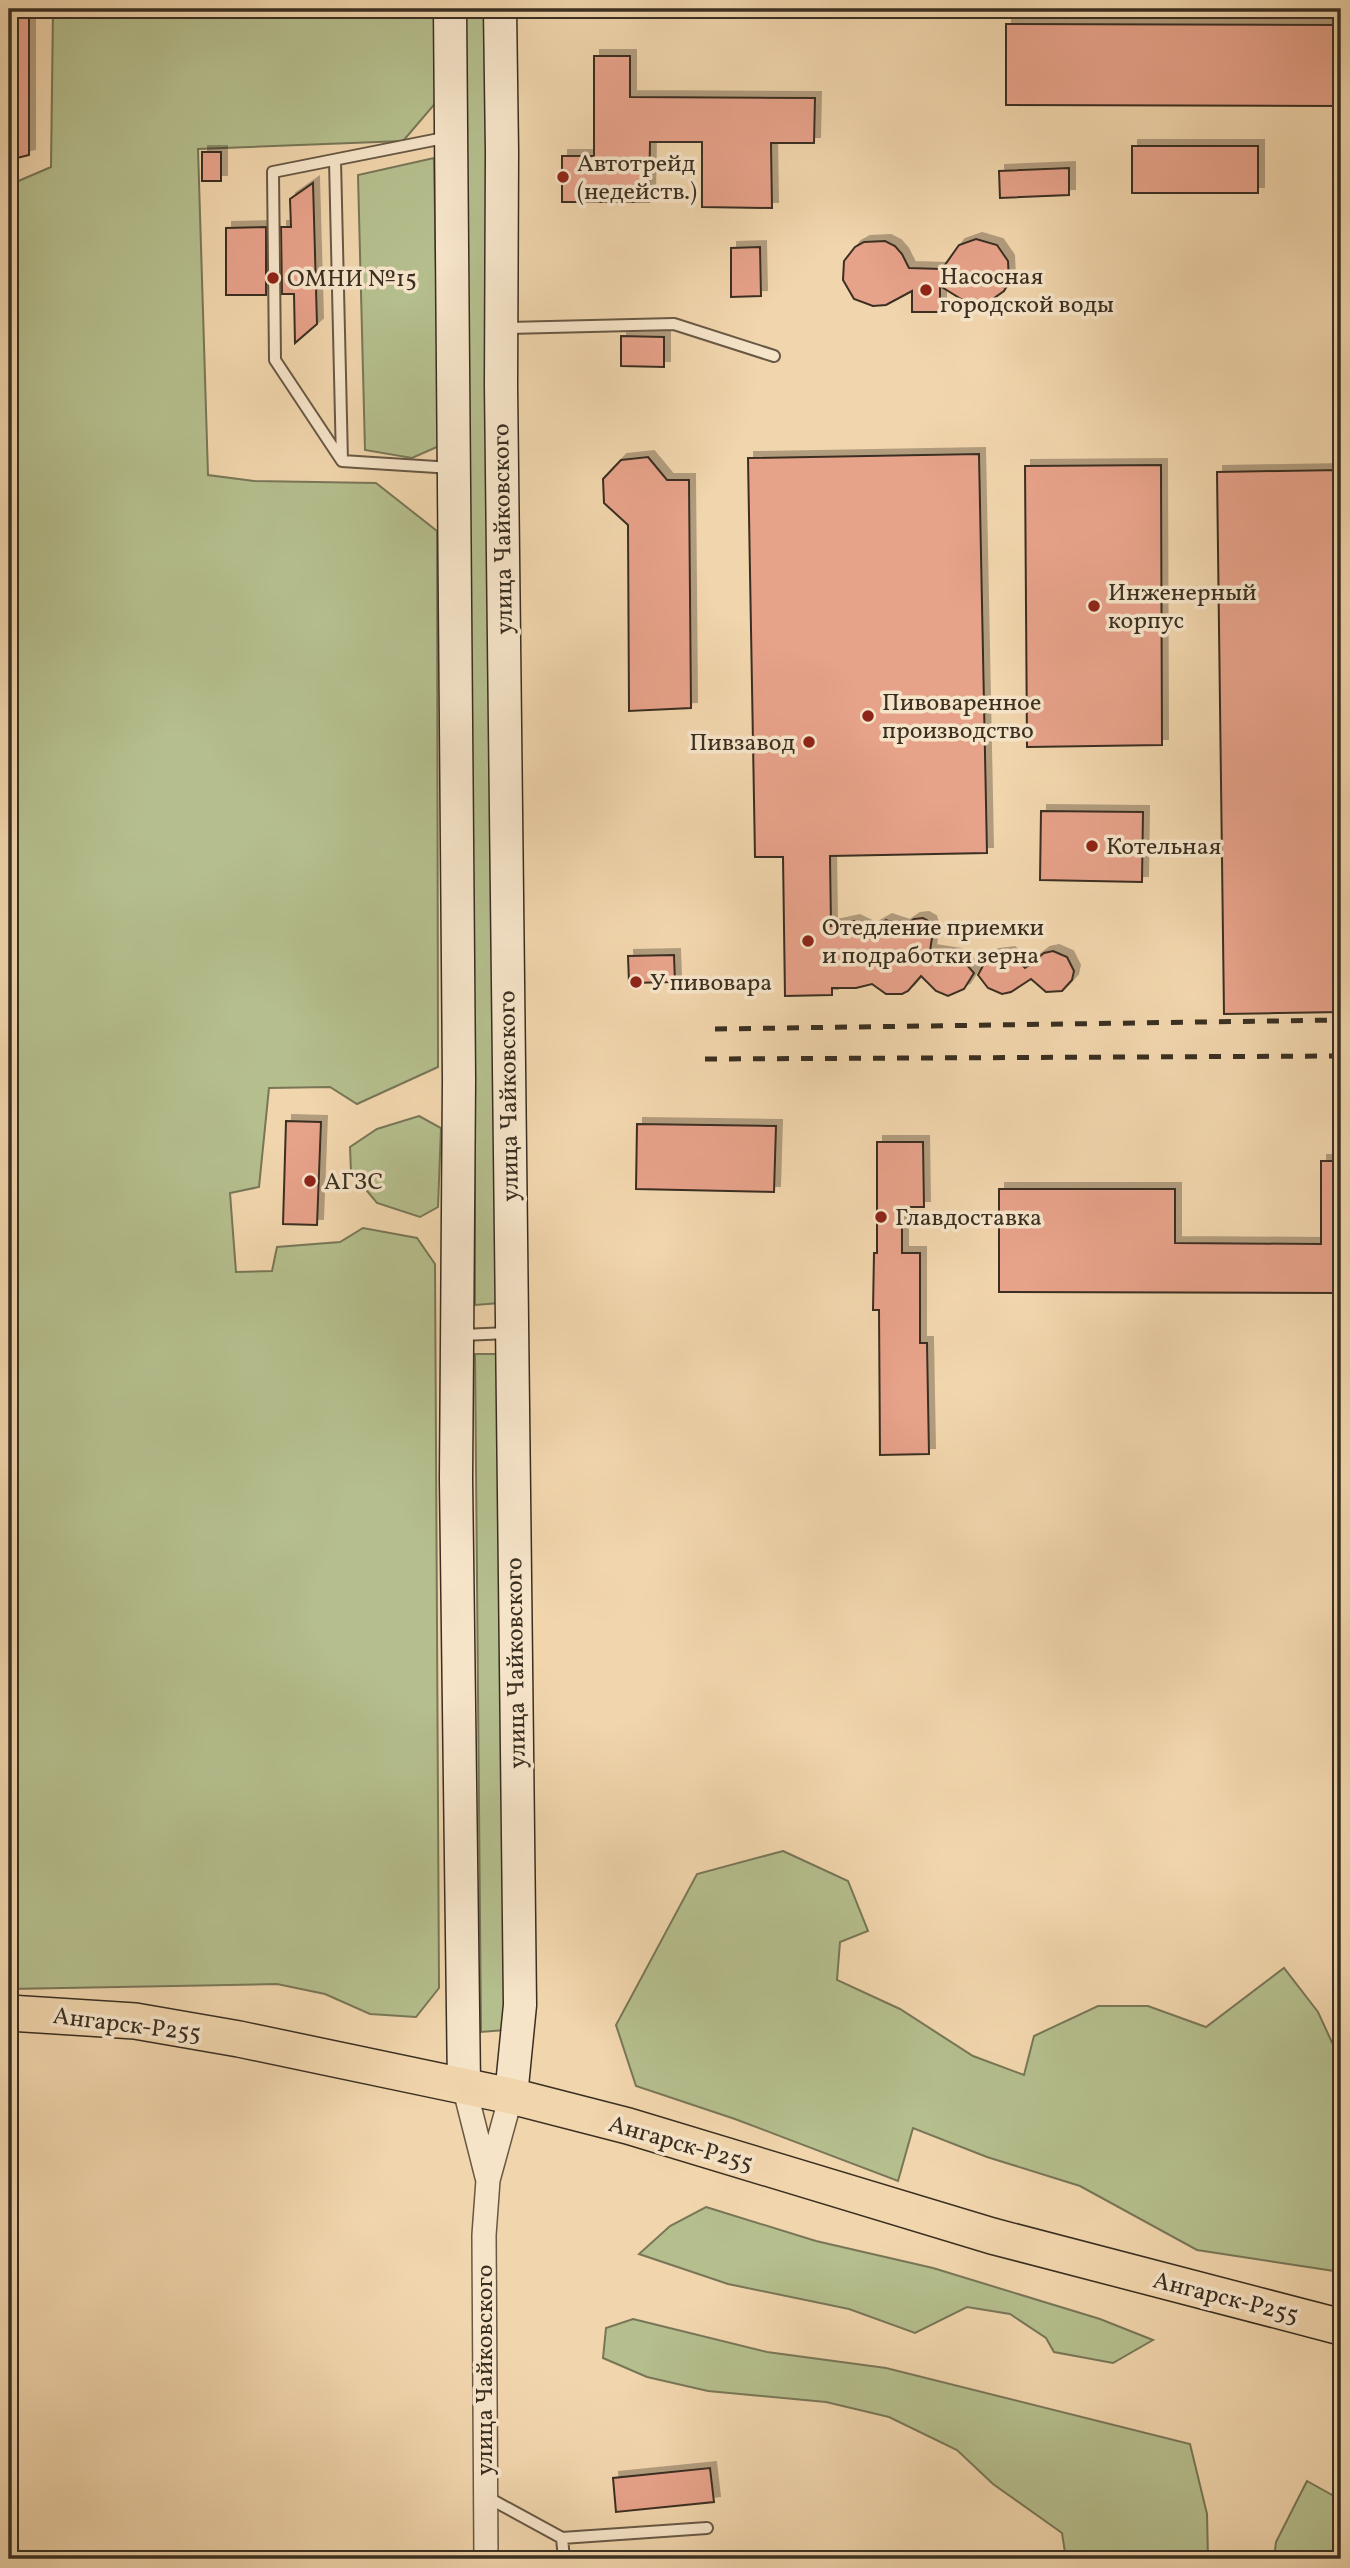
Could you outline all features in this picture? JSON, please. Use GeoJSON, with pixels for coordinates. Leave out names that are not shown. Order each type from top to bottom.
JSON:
{"type":"FeatureCollection","features":[{"type":"Feature","properties":{"kind":"main road","name":"улица Чайковского"},"geometry":{"type":"LineString","coordinates":[[450,9],[459,1080],[456,1479],[464,2086]]}},
{"type":"Feature","properties":{"kind":"main road","name":"улица Чайковского"},"geometry":{"type":"LineString","coordinates":[[500,9],[511,1333],[520,2005],[511,2096]]}},
{"type":"Feature","properties":{"kind":"main road","name":"Ангарск-Р255"},"geometry":{"type":"LineString","coordinates":[[9,2013],[135,2021],[239,2039],[511,2096],[628,2126],[992,2236],[1341,2326]]}},
{"type":"Feature","properties":{"kind":"street","name":"улица Чайковского"},"geometry":{"type":"LineString","coordinates":[[464,2086],[488,2180]]}},
{"type":"Feature","properties":{"kind":"street","name":"улица Чайковского"},"geometry":{"type":"LineString","coordinates":[[486,2559],[484,2235],[488,2180],[511,2096]]}},
{"type":"Feature","properties":{"kind":"lane"},"geometry":{"type":"LineString","coordinates":[[342,461],[275,360],[273,172],[452,136]]}},
{"type":"Feature","properties":{"kind":"lane"},"geometry":{"type":"LineString","coordinates":[[335,160],[342,461]]}},
{"type":"Feature","properties":{"kind":"lane"},"geometry":{"type":"LineString","coordinates":[[501,328],[674,324],[774,356]]}},
{"type":"Feature","properties":{"kind":"lane"},"geometry":{"type":"LineString","coordinates":[[342,461],[453,468]]}},
{"type":"Feature","properties":{"kind":"lane"},"geometry":{"type":"LineString","coordinates":[[457,1335],[511,1333]]}},
{"type":"Feature","properties":{"kind":"lane"},"geometry":{"type":"LineString","coordinates":[[485,2497],[562,2538],[707,2528]]}},
{"type":"Feature","properties":{"kind":"lane"},"geometry":{"type":"LineString","coordinates":[[562,2538],[564,2559]]}},
{"type":"Feature","properties":{"kind":"green space"},"geometry":{"type":"Polygon","coordinates":[[[53,9],[436,9],[439,99],[403,141],[198,149],[208,475],[254,481],[376,483],[437,531],[438,1067],[357,1104],[330,1087],[269,1088],[259,1187],[230,1193],[236,1272],[272,1271],[277,1247],[340,1242],[363,1228],[417,1238],[435,1264],[439,1988],[416,2017],[370,2014],[325,1994],[277,1984],[9,1989],[9,185],[51,167],[53,9]]]}},
{"type":"Feature","properties":{"kind":"green space"},"geometry":{"type":"Polygon","coordinates":[[[462,9],[487,9],[500,1303],[475,1305],[475,1126],[466,648],[462,9]]]}},
{"type":"Feature","properties":{"kind":"green space"},"geometry":{"type":"Polygon","coordinates":[[[434,158],[439,446],[412,458],[365,450],[358,175],[434,158]]]}},
{"type":"Feature","properties":{"kind":"green space"},"geometry":{"type":"Polygon","coordinates":[[[419,1116],[441,1128],[438,1207],[420,1217],[377,1203],[351,1172],[350,1147],[377,1129],[419,1116]]]}},
{"type":"Feature","properties":{"kind":"green space"},"geometry":{"type":"Polygon","coordinates":[[[475,1354],[502,1354],[505,2030],[481,2032],[475,1354]]]}},
{"type":"Feature","properties":{"kind":"green space"},"geometry":{"type":"Polygon","coordinates":[[[783,1851],[848,1881],[868,1931],[840,1942],[837,1980],[900,2009],[973,2056],[1024,2075],[1034,2036],[1098,2006],[1148,2006],[1206,2027],[1284,1968],[1318,2012],[1341,2062],[1341,2272],[1197,2250],[1080,2186],[987,2157],[913,2128],[898,2181],[735,2119],[636,2086],[616,2025],[697,1874],[783,1851]]]}},
{"type":"Feature","properties":{"kind":"green space"},"geometry":{"type":"Polygon","coordinates":[[[706,2207],[816,2241],[933,2268],[1100,2319],[1153,2340],[1113,2363],[1054,2352],[1046,2338],[1010,2314],[967,2307],[915,2333],[849,2309],[728,2284],[639,2254],[670,2226],[706,2207]]]}},
{"type":"Feature","properties":{"kind":"green space"},"geometry":{"type":"Polygon","coordinates":[[[633,2319],[767,2352],[886,2368],[1190,2444],[1207,2514],[1208,2559],[1066,2559],[1062,2533],[993,2484],[957,2450],[889,2417],[826,2402],[708,2391],[647,2377],[603,2358],[606,2328],[633,2319]]]}},
{"type":"Feature","properties":{"kind":"green space"},"geometry":{"type":"Polygon","coordinates":[[[1307,2481],[1341,2500],[1341,2559],[1274,2559],[1276,2542],[1307,2481]]]}},
{"type":"Feature","properties":{"kind":"building"},"geometry":{"type":"Polygon","coordinates":[[[9,9],[29,9],[29,155],[9,160],[9,9]]]}},
{"type":"Feature","properties":{"kind":"building"},"geometry":{"type":"Polygon","coordinates":[[[1006,24],[1341,25],[1341,106],[1006,105],[1006,24]]]}},
{"type":"Feature","properties":{"kind":"building"},"geometry":{"type":"Polygon","coordinates":[[[594,56],[630,56],[630,97],[815,98],[814,143],[771,143],[772,208],[702,207],[702,142],[650,142],[649,202],[562,202],[562,156],[594,156],[594,56]]]}},
{"type":"Feature","properties":{"kind":"building"},"geometry":{"type":"Polygon","coordinates":[[[1132,146],[1258,146],[1258,193],[1132,193],[1132,146]]]}},
{"type":"Feature","properties":{"kind":"building"},"geometry":{"type":"Polygon","coordinates":[[[202,152],[221,152],[221,181],[202,181],[202,152]]]}},
{"type":"Feature","properties":{"kind":"building"},"geometry":{"type":"Polygon","coordinates":[[[1069,168],[1069,195],[1000,198],[999,171],[1069,168]]]}},
{"type":"Feature","properties":{"kind":"building"},"geometry":{"type":"Polygon","coordinates":[[[313,183],[317,324],[295,343],[294,294],[282,294],[281,227],[291,227],[290,199],[313,183]]]}},
{"type":"Feature","properties":{"kind":"building"},"geometry":{"type":"Polygon","coordinates":[[[266,227],[266,295],[226,295],[226,228],[266,227]]]}},
{"type":"Feature","properties":{"kind":"building"},"geometry":{"type":"Polygon","coordinates":[[[976,239],[997,245],[1008,261],[1009,282],[1004,291],[987,303],[976,305],[966,302],[940,286],[940,312],[912,312],[912,291],[886,305],[873,306],[854,299],[843,280],[844,261],[855,247],[864,242],[885,241],[895,246],[909,268],[942,269],[959,245],[976,239]]]}},
{"type":"Feature","properties":{"kind":"building"},"geometry":{"type":"Polygon","coordinates":[[[760,247],[761,296],[731,297],[731,248],[760,247]]]}},
{"type":"Feature","properties":{"kind":"building"},"geometry":{"type":"Polygon","coordinates":[[[621,336],[664,337],[664,367],[621,366],[621,336]]]}},
{"type":"Feature","properties":{"kind":"building","name":"Пивоваренное производство"},"geometry":{"type":"Polygon","coordinates":[[[979,454],[987,853],[830,856],[831,926],[854,921],[870,929],[886,920],[904,926],[914,919],[923,918],[930,922],[933,931],[930,951],[961,958],[974,973],[964,989],[948,996],[936,991],[921,976],[902,994],[886,994],[872,984],[856,988],[832,988],[832,995],[785,996],[783,857],[755,857],[748,458],[979,454]]]}},
{"type":"Feature","properties":{"kind":"building"},"geometry":{"type":"Polygon","coordinates":[[[648,457],[667,480],[689,480],[691,708],[629,711],[628,525],[604,503],[603,479],[621,460],[648,457]]]}},
{"type":"Feature","properties":{"kind":"building","name":"Инженерный корпус"},"geometry":{"type":"Polygon","coordinates":[[[1161,465],[1162,745],[1027,747],[1025,466],[1161,465]]]}},
{"type":"Feature","properties":{"kind":"building"},"geometry":{"type":"Polygon","coordinates":[[[1341,470],[1341,1012],[1224,1014],[1217,472],[1341,470]]]}},
{"type":"Feature","properties":{"kind":"building","name":"Котельная"},"geometry":{"type":"Polygon","coordinates":[[[1041,811],[1143,812],[1142,882],[1040,880],[1041,811]]]}},
{"type":"Feature","properties":{"kind":"building"},"geometry":{"type":"Polygon","coordinates":[[[1053,951],[1067,957],[1074,971],[1072,980],[1062,991],[1046,992],[1031,979],[1011,992],[1002,994],[988,988],[978,975],[987,958],[993,955],[1009,953],[1025,968],[1044,953],[1053,951]]]}},
{"type":"Feature","properties":{"kind":"building"},"geometry":{"type":"Polygon","coordinates":[[[674,955],[675,982],[629,983],[628,956],[674,955]]]}},
{"type":"Feature","properties":{"kind":"building"},"geometry":{"type":"Polygon","coordinates":[[[286,1121],[321,1122],[317,1225],[283,1224],[286,1121]]]}},
{"type":"Feature","properties":{"kind":"building"},"geometry":{"type":"Polygon","coordinates":[[[637,1124],[776,1126],[774,1192],[636,1189],[637,1124]]]}},
{"type":"Feature","properties":{"kind":"building"},"geometry":{"type":"Polygon","coordinates":[[[877,1142],[923,1142],[924,1207],[902,1207],[902,1253],[920,1253],[920,1343],[927,1343],[929,1454],[880,1455],[879,1310],[873,1310],[874,1253],[877,1253],[877,1142]]]}},
{"type":"Feature","properties":{"kind":"building"},"geometry":{"type":"Polygon","coordinates":[[[1321,1161],[1341,1161],[1341,1293],[999,1292],[999,1189],[1175,1189],[1175,1243],[1321,1244],[1321,1161]]]}},
{"type":"Feature","properties":{"kind":"building"},"geometry":{"type":"Polygon","coordinates":[[[710,2468],[714,2502],[616,2512],[613,2478],[710,2468]]]}},
{"type":"Feature","properties":{"kind":"railway"},"geometry":{"type":"LineString","coordinates":[[715,1029],[1341,1020]]}},
{"type":"Feature","properties":{"kind":"railway"},"geometry":{"type":"LineString","coordinates":[[705,1059],[1341,1056]]}},
{"type":"Feature","properties":{"kind":"place","name":"Автотрейд (недейств.)"},"geometry":{"type":"Point","coordinates":[563,177]}},
{"type":"Feature","properties":{"kind":"place","name":"ОМНИ №15"},"geometry":{"type":"Point","coordinates":[273,278]}},
{"type":"Feature","properties":{"kind":"place","name":"Насосная городской воды"},"geometry":{"type":"Point","coordinates":[926,290]}},
{"type":"Feature","properties":{"kind":"place","name":"Инженерный корпус"},"geometry":{"type":"Point","coordinates":[1094,606]}},
{"type":"Feature","properties":{"kind":"place","name":"Пивоваренное производство"},"geometry":{"type":"Point","coordinates":[868,716]}},
{"type":"Feature","properties":{"kind":"place","name":"Пивзавод"},"geometry":{"type":"Point","coordinates":[809,742]}},
{"type":"Feature","properties":{"kind":"place","name":"Котельная"},"geometry":{"type":"Point","coordinates":[1092,846]}},
{"type":"Feature","properties":{"kind":"place","name":"Отедление приемки и подработки зерна"},"geometry":{"type":"Point","coordinates":[808,941]}},
{"type":"Feature","properties":{"kind":"place","name":"У пивовара"},"geometry":{"type":"Point","coordinates":[636,982]}},
{"type":"Feature","properties":{"kind":"place","name":"АГЗС"},"geometry":{"type":"Point","coordinates":[310,1181]}},
{"type":"Feature","properties":{"kind":"place","name":"Главдоставка"},"geometry":{"type":"Point","coordinates":[881,1217]}}]}
